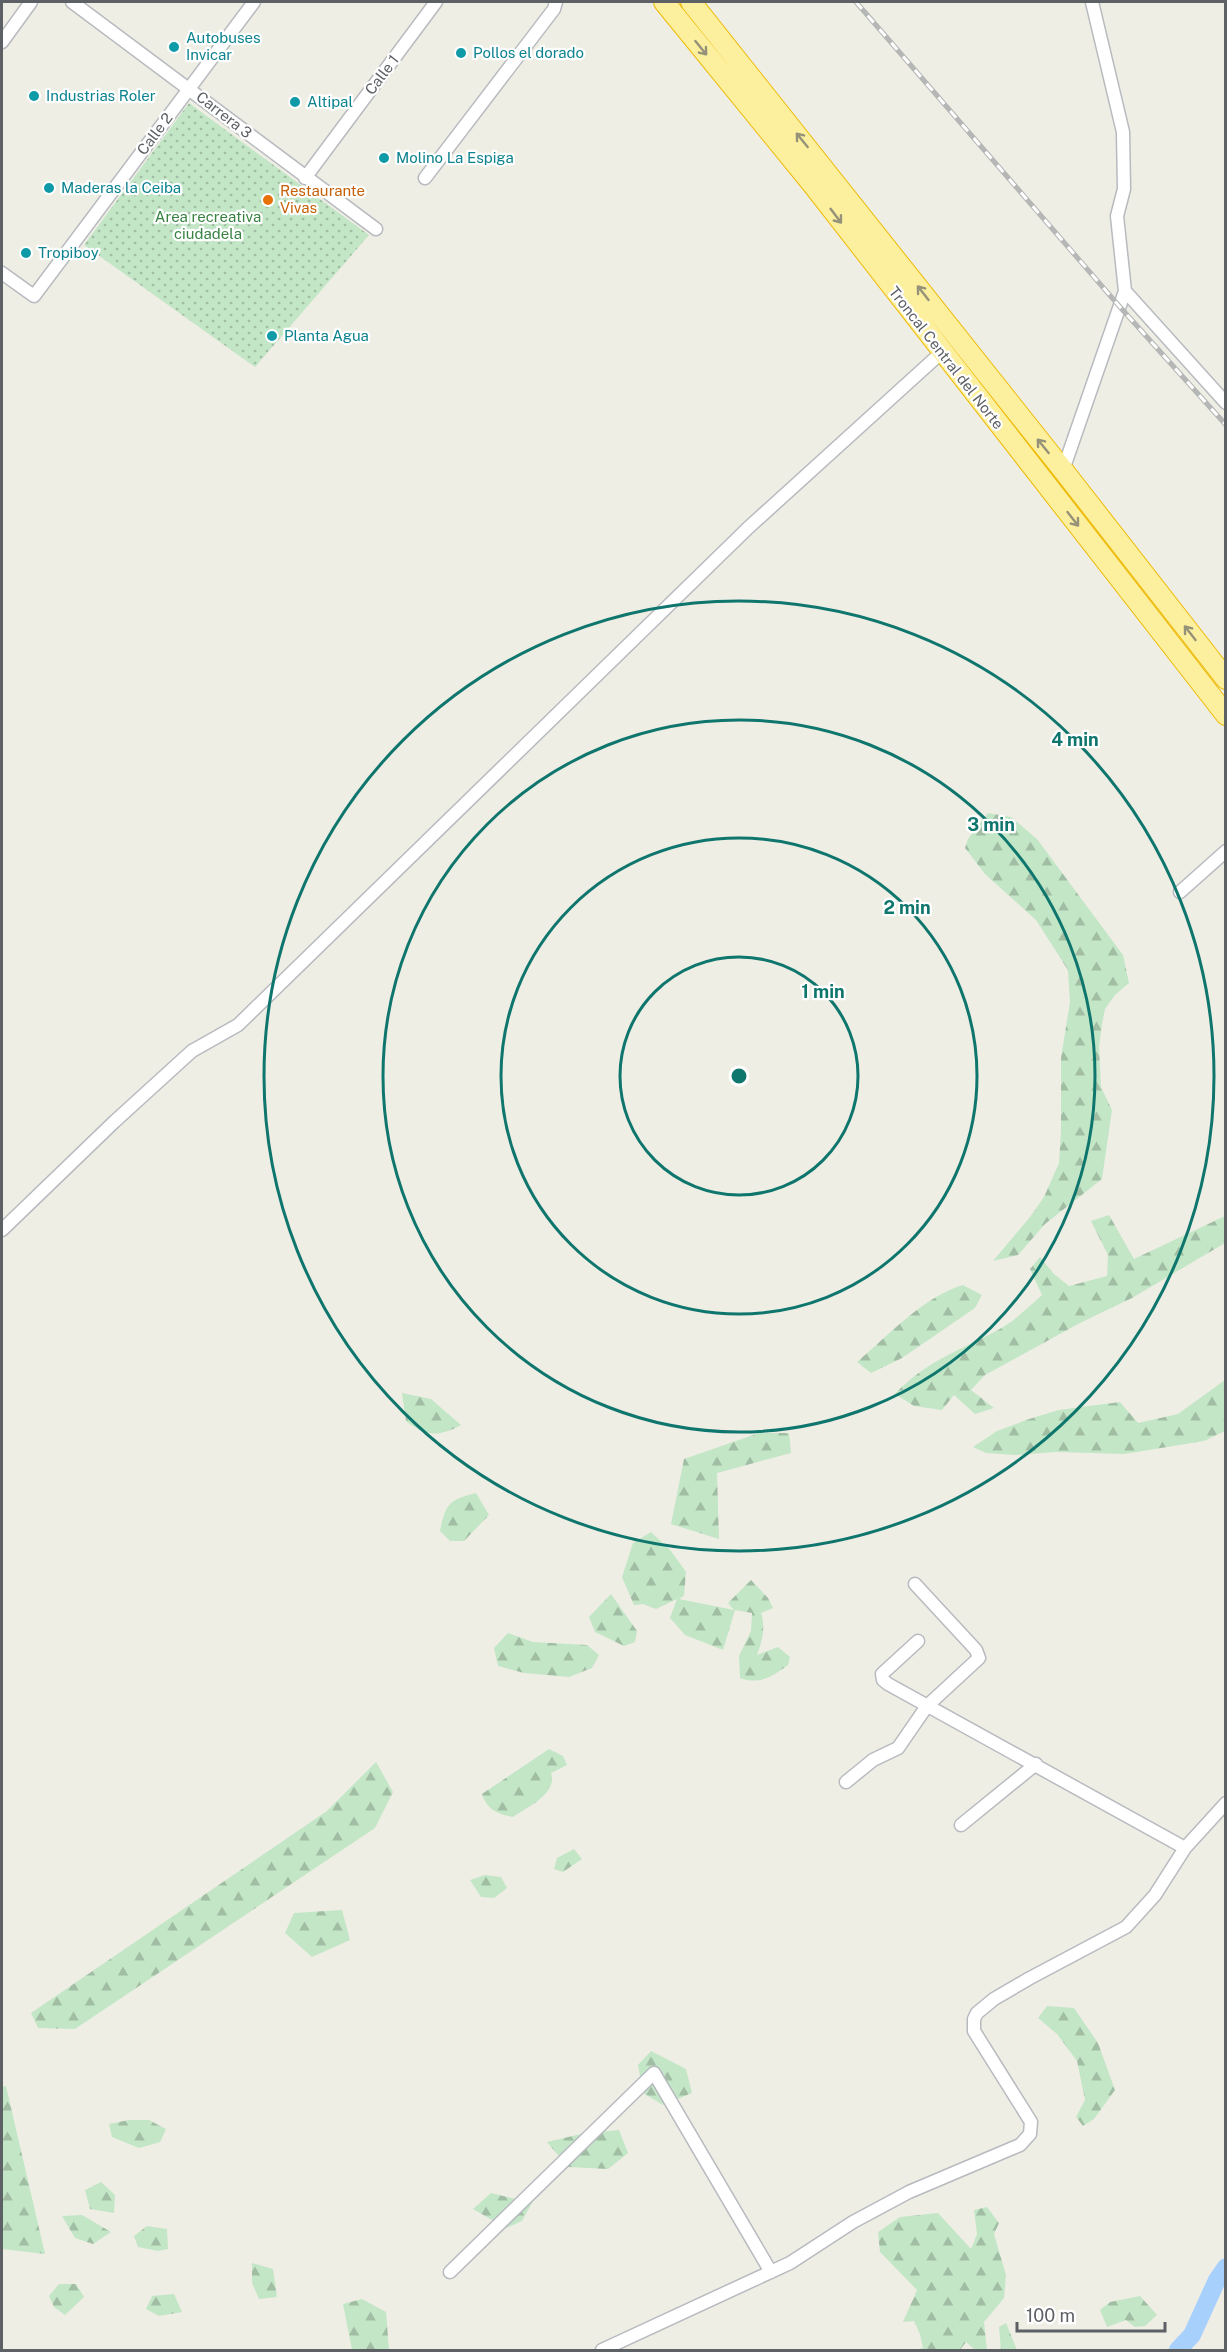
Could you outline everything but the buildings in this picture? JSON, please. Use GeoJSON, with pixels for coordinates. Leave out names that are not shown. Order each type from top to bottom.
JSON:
{"type":"FeatureCollection","features":[{"type":"Feature","properties":{"kind":"highway","name":"Troncal Central del Norte"},"geometry":{"type":"LineString","coordinates":[[664,2],[813,185],[1226,716]]}},
{"type":"Feature","properties":{"kind":"highway","name":"Troncal Central del Norte"},"geometry":{"type":"LineString","coordinates":[[691,2],[1224,673]]}},
{"type":"Feature","properties":{"kind":"street"},"geometry":{"type":"LineString","coordinates":[[2,42],[31,2]]}},
{"type":"Feature","properties":{"kind":"street","name":"Carrera 3"},"geometry":{"type":"LineString","coordinates":[[72,2],[376,229]]}},
{"type":"Feature","properties":{"kind":"street","name":"Calle 2"},"geometry":{"type":"LineString","coordinates":[[2,273],[34,296],[254,2]]}},
{"type":"Feature","properties":{"kind":"street","name":"Calle 1"},"geometry":{"type":"LineString","coordinates":[[305,177],[436,2]]}},
{"type":"Feature","properties":{"kind":"street"},"geometry":{"type":"LineString","coordinates":[[425,178],[554,9],[556,2]]}},
{"type":"Feature","properties":{"kind":"street"},"geometry":{"type":"LineString","coordinates":[[1063,470],[1125,291],[1117,216],[1124,189],[1123,132],[1092,2]]}},
{"type":"Feature","properties":{"kind":"street"},"geometry":{"type":"LineString","coordinates":[[1125,291],[1226,403]]}},
{"type":"Feature","properties":{"kind":"street"},"geometry":{"type":"LineString","coordinates":[[2,1230],[114,1122],[192,1052],[238,1025],[748,528],[942,352]]}},
{"type":"Feature","properties":{"kind":"street"},"geometry":{"type":"LineString","coordinates":[[1180,892],[1226,851]]}},
{"type":"Feature","properties":{"kind":"street"},"geometry":{"type":"LineString","coordinates":[[846,1782],[873,1760],[898,1748],[927,1706],[979,1658],[976,1650],[915,1584]]}},
{"type":"Feature","properties":{"kind":"street"},"geometry":{"type":"LineString","coordinates":[[918,1641],[882,1674],[883,1680],[1185,1848]]}},
{"type":"Feature","properties":{"kind":"street"},"geometry":{"type":"LineString","coordinates":[[961,1825],[1036,1764]]}},
{"type":"Feature","properties":{"kind":"street"},"geometry":{"type":"LineString","coordinates":[[602,2350],[771,2272],[807,2253],[877,2208],[938,2179],[1011,2150],[1026,2139],[1033,2128],[1031,2122],[974,2031],[974,2019],[977,2013],[1008,1990],[1126,1927],[1155,1894],[1185,1848],[1226,1803]]}},
{"type":"Feature","properties":{"kind":"street"},"geometry":{"type":"LineString","coordinates":[[450,2272],[654,2073],[771,2272]]}},
{"type":"Feature","properties":{"kind":"green space","name":"Area recreativa ciudadela"},"geometry":{"type":"Polygon","coordinates":[[[189,103],[369,235],[255,367],[84,245],[189,103]]]}},
{"type":"Feature","properties":{"kind":"green space"},"geometry":{"type":"Polygon","coordinates":[[[988,813],[1011,817],[1037,839],[1123,955],[1129,983],[1115,995],[1105,1009],[1102,1024],[1099,1047],[1101,1087],[1112,1110],[1102,1179],[1045,1224],[1018,1255],[993,1261],[1044,1197],[1059,1163],[1061,1058],[1070,1002],[1068,970],[1036,920],[985,874],[965,848],[968,839],[988,813]]]}},
{"type":"Feature","properties":{"kind":"green space"},"geometry":{"type":"Polygon","coordinates":[[[1109,1215],[1134,1259],[1225,1216],[1225,1243],[1132,1298],[1080,1323],[985,1375],[971,1390],[994,1408],[975,1414],[954,1395],[942,1410],[914,1406],[895,1394],[931,1365],[1010,1323],[1042,1295],[1030,1269],[1040,1257],[1054,1274],[1069,1286],[1107,1276],[1108,1255],[1091,1221],[1109,1215]]]}},
{"type":"Feature","properties":{"kind":"green space"},"geometry":{"type":"Polygon","coordinates":[[[963,1285],[982,1295],[975,1308],[902,1358],[871,1373],[857,1362],[920,1308],[934,1298],[963,1285]]]}},
{"type":"Feature","properties":{"kind":"green space"},"geometry":{"type":"Polygon","coordinates":[[[1225,1380],[1225,1431],[1204,1441],[1124,1454],[1056,1452],[1016,1455],[986,1453],[973,1447],[997,1431],[1059,1410],[1120,1402],[1138,1423],[1178,1414],[1225,1380]]]}},
{"type":"Feature","properties":{"kind":"green space"},"geometry":{"type":"Polygon","coordinates":[[[402,1393],[431,1399],[461,1425],[446,1432],[433,1434],[420,1430],[406,1421],[402,1393]]]}},
{"type":"Feature","properties":{"kind":"green space"},"geometry":{"type":"Polygon","coordinates":[[[759,1433],[789,1433],[791,1453],[717,1473],[719,1539],[671,1524],[684,1459],[759,1433]]]}},
{"type":"Feature","properties":{"kind":"green space"},"geometry":{"type":"Polygon","coordinates":[[[476,1493],[489,1515],[464,1541],[450,1541],[440,1531],[444,1514],[454,1501],[476,1493]]]}},
{"type":"Feature","properties":{"kind":"green space"},"geometry":{"type":"Polygon","coordinates":[[[651,1532],[671,1551],[686,1572],[684,1596],[679,1599],[734,1610],[728,1603],[751,1580],[768,1598],[773,1608],[761,1613],[762,1640],[757,1655],[778,1647],[790,1657],[788,1665],[765,1679],[753,1681],[740,1678],[739,1656],[751,1631],[752,1613],[735,1610],[723,1650],[685,1635],[670,1618],[677,1599],[656,1609],[643,1604],[634,1605],[622,1577],[633,1543],[651,1532]]]}},
{"type":"Feature","properties":{"kind":"green space"},"geometry":{"type":"Polygon","coordinates":[[[611,1594],[637,1631],[635,1642],[624,1646],[595,1632],[589,1617],[611,1594]]]}},
{"type":"Feature","properties":{"kind":"green space"},"geometry":{"type":"Polygon","coordinates":[[[508,1633],[533,1642],[587,1645],[599,1655],[592,1668],[569,1677],[524,1673],[498,1666],[494,1648],[508,1633]]]}},
{"type":"Feature","properties":{"kind":"green space"},"geometry":{"type":"Polygon","coordinates":[[[549,1749],[563,1756],[567,1765],[551,1773],[552,1781],[546,1794],[513,1817],[490,1808],[482,1794],[549,1749]]]}},
{"type":"Feature","properties":{"kind":"green space"},"geometry":{"type":"Polygon","coordinates":[[[376,1762],[393,1792],[375,1828],[75,2029],[38,2028],[31,2013],[327,1811],[376,1762]]]}},
{"type":"Feature","properties":{"kind":"green space"},"geometry":{"type":"Polygon","coordinates":[[[574,1849],[582,1859],[563,1872],[554,1869],[557,1858],[574,1849]]]}},
{"type":"Feature","properties":{"kind":"green space"},"geometry":{"type":"Polygon","coordinates":[[[485,1875],[501,1877],[507,1888],[494,1898],[481,1897],[470,1880],[485,1875]]]}},
{"type":"Feature","properties":{"kind":"green space"},"geometry":{"type":"Polygon","coordinates":[[[342,1910],[350,1940],[312,1957],[285,1933],[294,1913],[342,1910]]]}},
{"type":"Feature","properties":{"kind":"green space"},"geometry":{"type":"Polygon","coordinates":[[[1047,2006],[1074,2008],[1098,2043],[1115,2090],[1094,2119],[1083,2126],[1076,2117],[1085,2100],[1077,2061],[1057,2034],[1038,2018],[1047,2006]]]}},
{"type":"Feature","properties":{"kind":"green space"},"geometry":{"type":"Polygon","coordinates":[[[651,2051],[686,2069],[692,2093],[663,2105],[643,2093],[638,2065],[651,2051]]]}},
{"type":"Feature","properties":{"kind":"green space"},"geometry":{"type":"Polygon","coordinates":[[[6,2086],[45,2254],[2,2249],[2,2087],[6,2086]]]}},
{"type":"Feature","properties":{"kind":"green space"},"geometry":{"type":"Polygon","coordinates":[[[129,2120],[149,2120],[166,2129],[160,2142],[139,2148],[112,2137],[109,2124],[129,2120]]]}},
{"type":"Feature","properties":{"kind":"green space"},"geometry":{"type":"Polygon","coordinates":[[[619,2130],[628,2153],[608,2169],[568,2167],[547,2142],[581,2134],[619,2130]]]}},
{"type":"Feature","properties":{"kind":"green space"},"geometry":{"type":"Polygon","coordinates":[[[101,2182],[115,2195],[114,2213],[90,2209],[85,2190],[101,2182]]]}},
{"type":"Feature","properties":{"kind":"green space"},"geometry":{"type":"Polygon","coordinates":[[[491,2193],[532,2203],[522,2221],[506,2228],[473,2209],[491,2193]]]}},
{"type":"Feature","properties":{"kind":"green space"},"geometry":{"type":"Polygon","coordinates":[[[987,2207],[999,2223],[994,2234],[1006,2275],[1004,2298],[984,2322],[987,2350],[975,2350],[966,2342],[960,2350],[914,2350],[923,2348],[920,2334],[914,2321],[903,2322],[917,2290],[880,2252],[878,2232],[900,2217],[938,2213],[971,2249],[977,2234],[974,2210],[987,2207]]]}},
{"type":"Feature","properties":{"kind":"green space"},"geometry":{"type":"Polygon","coordinates":[[[82,2215],[111,2232],[93,2244],[75,2238],[62,2216],[82,2215]]]}},
{"type":"Feature","properties":{"kind":"green space"},"geometry":{"type":"Polygon","coordinates":[[[147,2226],[167,2229],[168,2249],[158,2251],[138,2247],[134,2236],[147,2226]]]}},
{"type":"Feature","properties":{"kind":"green space"},"geometry":{"type":"Polygon","coordinates":[[[252,2263],[273,2269],[277,2297],[259,2299],[252,2283],[252,2263]]]}},
{"type":"Feature","properties":{"kind":"green space"},"geometry":{"type":"Polygon","coordinates":[[[59,2284],[76,2284],[84,2297],[65,2315],[54,2307],[49,2296],[59,2284]]]}},
{"type":"Feature","properties":{"kind":"green space"},"geometry":{"type":"Polygon","coordinates":[[[174,2294],[182,2312],[159,2316],[146,2309],[152,2296],[174,2294]]]}},
{"type":"Feature","properties":{"kind":"green space"},"geometry":{"type":"Polygon","coordinates":[[[1140,2296],[1157,2315],[1145,2326],[1135,2327],[1126,2320],[1107,2327],[1100,2310],[1110,2302],[1140,2296]]]}},
{"type":"Feature","properties":{"kind":"green space"},"geometry":{"type":"Polygon","coordinates":[[[362,2299],[386,2312],[389,2350],[352,2350],[343,2304],[362,2299]]]}},
{"type":"Feature","properties":{"kind":"green space"},"geometry":{"type":"Polygon","coordinates":[[[1006,2323],[1017,2350],[1001,2350],[999,2327],[1006,2323]]]}},
{"type":"Feature","properties":{"kind":"waterway"},"geometry":{"type":"LineString","coordinates":[[1178,2350],[1192,2335],[1217,2280],[1226,2267]]}},
{"type":"Feature","properties":{"kind":"railway"},"geometry":{"type":"LineString","coordinates":[[856,2],[1120,307],[1226,425]]}},
{"type":"Feature","properties":{"kind":"place","name":"Autobuses Invicar"},"geometry":{"type":"Point","coordinates":[174,47]}},
{"type":"Feature","properties":{"kind":"place","name":"Pollos el dorado"},"geometry":{"type":"Point","coordinates":[461,53]}},
{"type":"Feature","properties":{"kind":"place","name":"Industrias Roler"},"geometry":{"type":"Point","coordinates":[34,96]}},
{"type":"Feature","properties":{"kind":"place","name":"Altipal"},"geometry":{"type":"Point","coordinates":[295,102]}},
{"type":"Feature","properties":{"kind":"place","name":"Molino La Espiga"},"geometry":{"type":"Point","coordinates":[384,158]}},
{"type":"Feature","properties":{"kind":"place","name":"Maderas la Ceiba"},"geometry":{"type":"Point","coordinates":[49,188]}},
{"type":"Feature","properties":{"kind":"place","name":"Restaurante Vivas"},"geometry":{"type":"Point","coordinates":[268,200]}},
{"type":"Feature","properties":{"kind":"place","name":"Tropiboy"},"geometry":{"type":"Point","coordinates":[26,253]}},
{"type":"Feature","properties":{"kind":"place","name":"Planta Agua"},"geometry":{"type":"Point","coordinates":[272,336]}}]}
